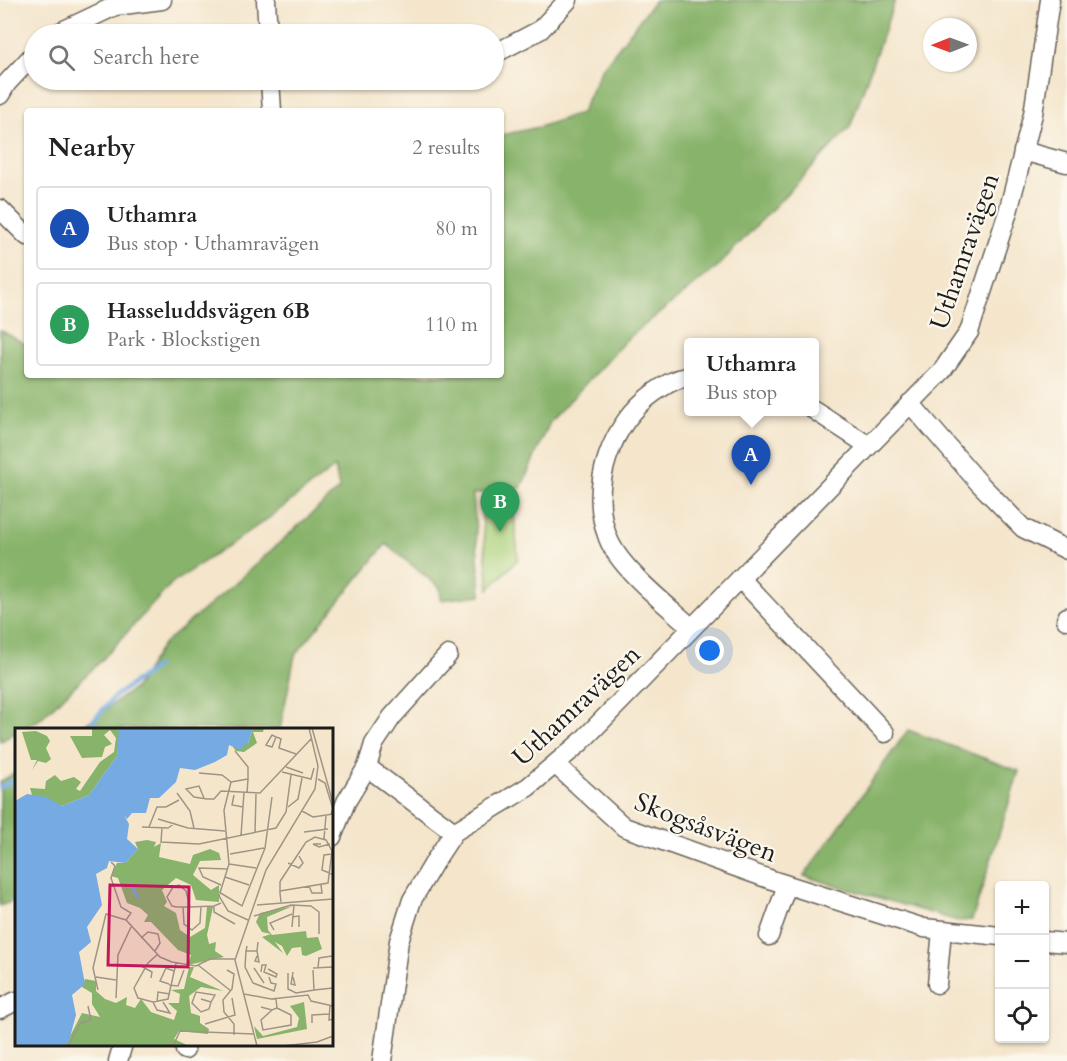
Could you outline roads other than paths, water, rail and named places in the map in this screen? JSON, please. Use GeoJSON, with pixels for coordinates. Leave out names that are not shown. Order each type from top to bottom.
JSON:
{"type":"FeatureCollection","features":[{"type":"Feature","properties":{"kind":"street"},"geometry":{"type":"LineString","coordinates":[[77,24],[115,6],[162,0]]}},
{"type":"Feature","properties":{"kind":"street"},"geometry":{"type":"LineString","coordinates":[[266,0],[267,24]]}},
{"type":"Feature","properties":{"kind":"street"},"geometry":{"type":"LineString","coordinates":[[504,49],[540,30],[568,0]]}},
{"type":"Feature","properties":{"kind":"street","name":"Uthamravägen"},"geometry":{"type":"LineString","coordinates":[[382,1061],[399,940],[405,920],[412,900],[454,832],[528,787],[581,742],[942,370],[969,332],[1008,212],[1033,114],[1050,0]]}},
{"type":"Feature","properties":{"kind":"street"},"geometry":{"type":"LineString","coordinates":[[0,95],[7,83],[24,65]]}},
{"type":"Feature","properties":{"kind":"street"},"geometry":{"type":"LineString","coordinates":[[271,90],[272,108]]}},
{"type":"Feature","properties":{"kind":"street"},"geometry":{"type":"LineString","coordinates":[[1023,151],[1067,163]]}},
{"type":"Feature","properties":{"kind":"street"},"geometry":{"type":"LineString","coordinates":[[0,209],[24,233]]}},
{"type":"Feature","properties":{"kind":"street"},"geometry":{"type":"LineString","coordinates":[[684,378],[673,380],[640,403],[616,435],[604,467],[601,502],[608,539],[628,569],[692,628]]}},
{"type":"Feature","properties":{"kind":"street"},"geometry":{"type":"LineString","coordinates":[[910,403],[979,483],[1023,528],[1067,550]]}},
{"type":"Feature","properties":{"kind":"street"},"geometry":{"type":"LineString","coordinates":[[819,413],[869,446]]}},
{"type":"Feature","properties":{"kind":"street"},"geometry":{"type":"LineString","coordinates":[[740,578],[885,733]]}},
{"type":"Feature","properties":{"kind":"street"},"geometry":{"type":"LineString","coordinates":[[333,834],[346,802],[367,767],[374,744],[392,717],[448,655]]}},
{"type":"Feature","properties":{"kind":"street","name":"Skogsåsvägen"},"geometry":{"type":"LineString","coordinates":[[555,764],[624,827],[787,885],[924,928],[995,936]]}},
{"type":"Feature","properties":{"kind":"street"},"geometry":{"type":"LineString","coordinates":[[367,767],[454,832]]}},
{"type":"Feature","properties":{"kind":"street","name":"Skogsåsvägen"},"geometry":{"type":"LineString","coordinates":[[769,936],[787,885]]}},
{"type":"Feature","properties":{"kind":"street"},"geometry":{"type":"LineString","coordinates":[[937,984],[942,930]]}},
{"type":"Feature","properties":{"kind":"street"},"geometry":{"type":"LineString","coordinates":[[1049,941],[1067,943]]}},
{"type":"Feature","properties":{"kind":"street"},"geometry":{"type":"LineString","coordinates":[[118,1061],[122,1046]]}},
{"type":"Feature","properties":{"kind":"waterway"},"geometry":{"type":"LineString","coordinates":[[87,728],[115,696],[156,667]]}},
{"type":"Feature","properties":{"kind":"waterway"},"geometry":{"type":"LineString","coordinates":[[0,787],[15,780]]}},
{"type":"Feature","properties":{"kind":"place","name":"Uthamra"},"geometry":{"type":"Point","coordinates":[751,485]}},
{"type":"Feature","properties":{"kind":"place","name":"Hasseluddsvägen 6B"},"geometry":{"type":"Point","coordinates":[500,532]}}]}
